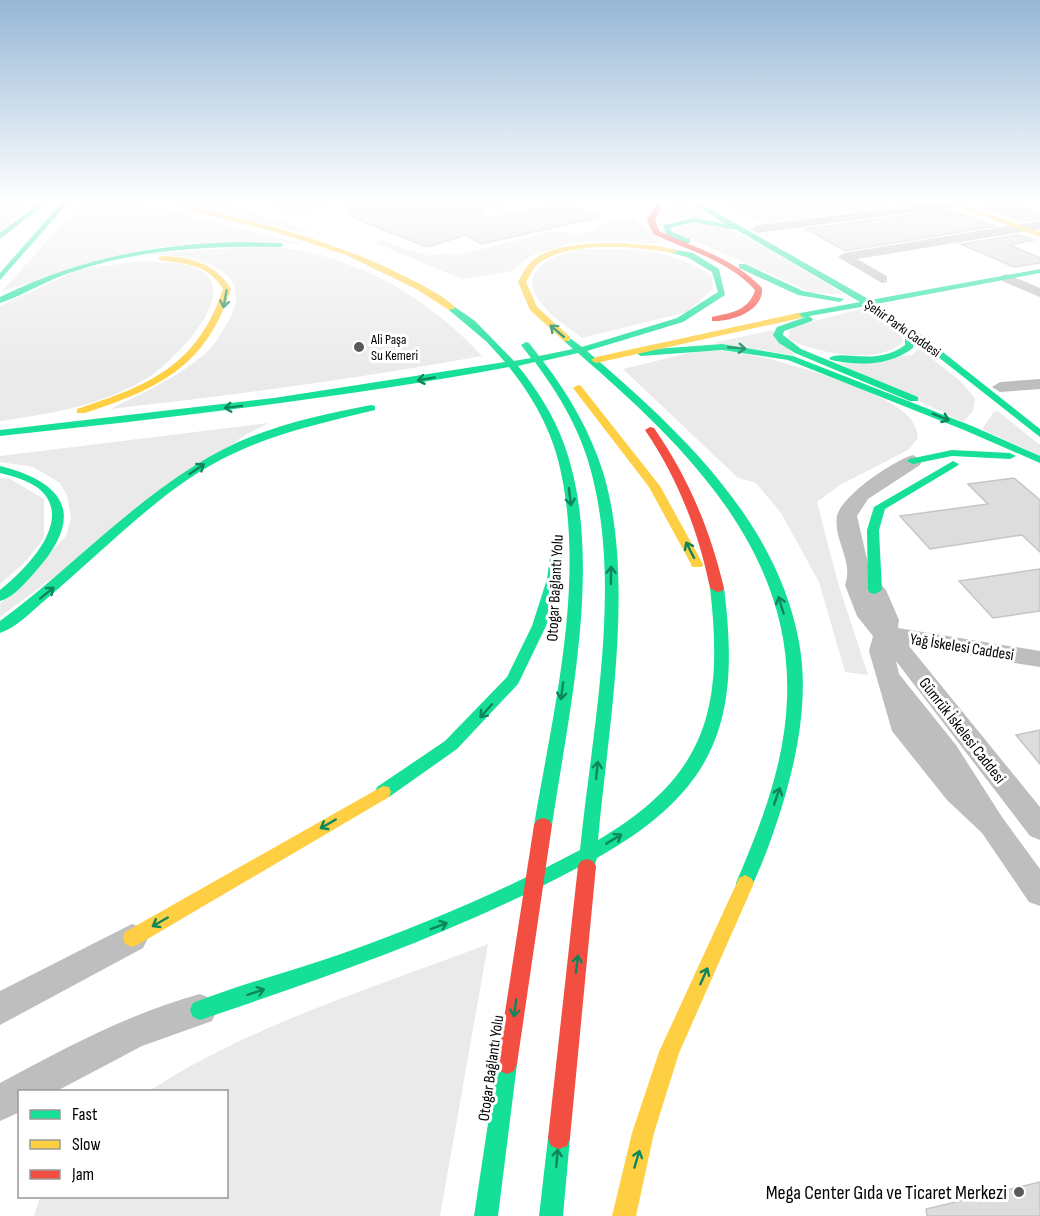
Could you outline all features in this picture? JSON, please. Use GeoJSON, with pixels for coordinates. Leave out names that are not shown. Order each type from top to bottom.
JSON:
{"type":"FeatureCollection","features":[{"type":"Feature","properties":{"kind":"main road"},"geometry":{"type":"LineString","coordinates":[[0,278],[17,259]]}},
{"type":"Feature","properties":{"kind":"main road"},"geometry":{"type":"LineString","coordinates":[[0,300],[31,284],[86,264],[109,259]]}},
{"type":"Feature","properties":{"kind":"main road"},"geometry":{"type":"LineString","coordinates":[[86,264],[119,259]]}},
{"type":"Feature","properties":{"kind":"main road"},"geometry":{"type":"LineString","coordinates":[[0,426],[96,407],[158,380],[174,369],[206,339],[226,299],[225,282],[212,270],[171,259]]}},
{"type":"Feature","properties":{"kind":"main road"},"geometry":{"type":"LineString","coordinates":[[343,259],[424,289]]}},
{"type":"Feature","properties":{"kind":"main road","name":"Otogar Bağlantı Yolu"},"geometry":{"type":"LineString","coordinates":[[363,259],[424,289],[472,323],[503,352],[539,401],[567,473],[574,530],[569,638],[486,1216]]}},
{"type":"Feature","properties":{"kind":"main road"},"geometry":{"type":"LineString","coordinates":[[389,259],[421,272]]}},
{"type":"Feature","properties":{"kind":"main road"},"geometry":{"type":"LineString","coordinates":[[539,259],[531,264],[522,277],[524,297],[539,315],[598,365],[693,453],[743,522],[762,555],[777,593],[794,653],[796,686],[793,723],[780,789],[752,868],[669,1051],[631,1178],[624,1216]]}},
{"type":"Feature","properties":{"kind":"main road"},"geometry":{"type":"LineString","coordinates":[[612,344],[703,311],[722,293],[723,282],[719,275],[703,262],[695,259]]}},
{"type":"Feature","properties":{"kind":"main road"},"geometry":{"type":"LineString","coordinates":[[69,440],[306,410],[487,375],[687,327],[747,309],[755,303],[759,290],[750,279],[716,259]]}},
{"type":"Feature","properties":{"kind":"main road"},"geometry":{"type":"LineString","coordinates":[[728,259],[788,290],[810,297],[849,302]]}},
{"type":"Feature","properties":{"kind":"main road","name":"Şehir Parkı Caddesi"},"geometry":{"type":"LineString","coordinates":[[791,259],[909,330],[1040,434]]}},
{"type":"Feature","properties":{"kind":"main road","name":"Şehir Parkı Caddesi"},"geometry":{"type":"LineString","coordinates":[[809,259],[896,309],[1040,418]]}},
{"type":"Feature","properties":{"kind":"main road"},"geometry":{"type":"LineString","coordinates":[[687,327],[912,291],[1040,264]]}},
{"type":"Feature","properties":{"kind":"main road"},"geometry":{"type":"LineString","coordinates":[[912,291],[1007,278],[1040,271]]}},
{"type":"Feature","properties":{"kind":"main road"},"geometry":{"type":"LineString","coordinates":[[849,302],[780,329],[778,335],[782,341],[798,351],[914,399]]}},
{"type":"Feature","properties":{"kind":"main road"},"geometry":{"type":"LineString","coordinates":[[598,365],[849,302]]}},
{"type":"Feature","properties":{"kind":"main road"},"geometry":{"type":"LineString","coordinates":[[798,351],[856,360],[893,357],[910,346],[909,330]]}},
{"type":"Feature","properties":{"kind":"main road"},"geometry":{"type":"LineString","coordinates":[[551,1216],[606,679],[611,564],[605,496],[584,428],[555,379],[522,341],[555,364],[582,392],[654,486],[698,567],[724,645]]}},
{"type":"Feature","properties":{"kind":"main road"},"geometry":{"type":"LineString","coordinates":[[0,434],[487,375],[598,365],[700,347],[745,349],[809,364],[968,428],[1040,461]]}},
{"type":"Feature","properties":{"kind":"main road"},"geometry":{"type":"LineString","coordinates":[[200,1010],[356,958],[486,907],[555,873],[644,821],[679,784],[701,752],[718,711],[723,680],[724,645],[709,547],[691,500],[657,439],[598,365]]}},
{"type":"Feature","properties":{"kind":"main road"},"geometry":{"type":"LineString","coordinates":[[470,386],[487,375]]}},
{"type":"Feature","properties":{"kind":"main road"},"geometry":{"type":"LineString","coordinates":[[913,461],[968,428],[983,412],[983,395],[968,376]]}},
{"type":"Feature","properties":{"kind":"main road"},"geometry":{"type":"LineString","coordinates":[[892,398],[906,407],[923,424]]}},
{"type":"Feature","properties":{"kind":"main road"},"geometry":{"type":"LineString","coordinates":[[0,628],[64,580],[153,502],[211,461],[278,430],[386,405]]}},
{"type":"Feature","properties":{"kind":"main road"},"geometry":{"type":"LineString","coordinates":[[555,487],[553,458],[556,440]]}},
{"type":"Feature","properties":{"kind":"main road"},"geometry":{"type":"LineString","coordinates":[[913,461],[926,442]]}},
{"type":"Feature","properties":{"kind":"main road"},"geometry":{"type":"LineString","coordinates":[[913,461],[967,452],[1040,461]]}},
{"type":"Feature","properties":{"kind":"main road"},"geometry":{"type":"LineString","coordinates":[[868,582],[874,519],[880,507],[953,464]]}},
{"type":"Feature","properties":{"kind":"main road"},"geometry":{"type":"LineString","coordinates":[[0,469],[23,475],[39,483],[55,500],[59,514],[54,538],[48,550],[25,577],[0,597]]}},
{"type":"Feature","properties":{"kind":"main road"},"geometry":{"type":"LineString","coordinates":[[132,938],[377,796],[451,745],[513,680],[539,626],[554,579],[557,534]]}},
{"type":"Feature","properties":{"kind":"street"},"geometry":{"type":"LineString","coordinates":[[847,259],[882,279]]}},
{"type":"Feature","properties":{"kind":"street"},"geometry":{"type":"LineString","coordinates":[[1007,278],[1040,293]]}},
{"type":"Feature","properties":{"kind":"street"},"geometry":{"type":"LineString","coordinates":[[1000,387],[1040,384]]}},
{"type":"Feature","properties":{"kind":"street","name":"Gümrük İskelesi Caddesi"},"geometry":{"type":"LineString","coordinates":[[913,461],[873,486],[852,506],[847,516],[868,582],[856,585],[868,616],[904,655],[1040,828]]}},
{"type":"Feature","properties":{"kind":"street"},"geometry":{"type":"LineString","coordinates":[[884,634],[881,651],[889,678],[890,692],[901,724],[957,792],[992,825],[1040,893]]}},
{"type":"Feature","properties":{"kind":"street","name":"Yağ İskelesi Caddesi"},"geometry":{"type":"LineString","coordinates":[[884,634],[1040,659]]}},
{"type":"Feature","properties":{"kind":"street"},"geometry":{"type":"LineString","coordinates":[[0,1009],[132,938]]}},
{"type":"Feature","properties":{"kind":"street"},"geometry":{"type":"LineString","coordinates":[[24,1090],[104,1044],[163,1020],[200,1010]]}},
{"type":"Feature","properties":{"kind":"street"},"geometry":{"type":"LineString","coordinates":[[0,1103],[18,1093]]}},
{"type":"Feature","properties":{"kind":"shaded area"},"geometry":{"type":"Polygon","coordinates":[[[31,259],[114,259],[2,291],[31,259]]]}},
{"type":"Feature","properties":{"kind":"shaded area"},"geometry":{"type":"Polygon","coordinates":[[[190,259],[332,259],[356,267],[411,295],[460,333],[482,356],[296,386],[110,409],[171,378],[194,363],[215,342],[229,320],[236,301],[234,286],[226,274],[190,259]]]}},
{"type":"Feature","properties":{"kind":"shaded area"},"geometry":{"type":"Polygon","coordinates":[[[413,259],[527,259],[512,271],[462,279],[413,259]]]}},
{"type":"Feature","properties":{"kind":"shaded area"},"geometry":{"type":"Polygon","coordinates":[[[552,259],[678,259],[712,277],[713,289],[687,312],[582,338],[542,305],[535,294],[533,283],[535,273],[552,259]]]}},
{"type":"Feature","properties":{"kind":"shaded area"},"geometry":{"type":"Polygon","coordinates":[[[736,259],[784,259],[844,294],[812,293],[736,259]]]}},
{"type":"Feature","properties":{"kind":"shaded area"},"geometry":{"type":"Polygon","coordinates":[[[140,261],[172,263],[196,268],[203,272],[212,283],[213,297],[208,313],[185,344],[149,377],[114,395],[77,407],[0,421],[0,306],[80,269],[140,261]]]}},
{"type":"Feature","properties":{"kind":"shaded area"},"geometry":{"type":"Polygon","coordinates":[[[865,308],[897,329],[903,338],[901,344],[876,354],[845,355],[814,349],[788,339],[790,330],[795,326],[865,308]]]}},
{"type":"Feature","properties":{"kind":"shaded area"},"geometry":{"type":"Polygon","coordinates":[[[772,330],[794,355],[713,343],[772,330]]]}},
{"type":"Feature","properties":{"kind":"shaded area"},"geometry":{"type":"Polygon","coordinates":[[[919,348],[959,380],[975,398],[973,411],[963,422],[838,363],[912,355],[919,348]]]}},
{"type":"Feature","properties":{"kind":"shaded area"},"geometry":{"type":"Polygon","coordinates":[[[697,351],[725,351],[751,355],[824,375],[874,394],[893,404],[908,416],[914,425],[918,438],[908,450],[840,485],[817,502],[838,583],[868,675],[845,672],[819,582],[781,513],[756,483],[738,478],[623,369],[697,351]]]}},
{"type":"Feature","properties":{"kind":"shaded area"},"geometry":{"type":"Polygon","coordinates":[[[998,411],[1040,445],[1040,456],[982,429],[994,412],[998,411]]]}},
{"type":"Feature","properties":{"kind":"shaded area"},"geometry":{"type":"Polygon","coordinates":[[[269,423],[245,435],[0,617],[0,604],[66,536],[71,518],[67,495],[60,483],[33,467],[0,462],[0,456],[269,423]]]}},
{"type":"Feature","properties":{"kind":"shaded area"},"geometry":{"type":"Polygon","coordinates":[[[0,478],[10,479],[44,499],[44,538],[24,563],[0,584],[0,478]]]}},
{"type":"Feature","properties":{"kind":"shaded area"},"geometry":{"type":"Polygon","coordinates":[[[488,944],[440,1216],[34,1216],[40,1198],[228,1198],[228,1090],[151,1090],[229,1046],[358,992],[488,944]]]}},
{"type":"Feature","properties":{"kind":"building"},"geometry":{"type":"Polygon","coordinates":[[[995,259],[1040,259],[1040,263],[1014,267],[995,259]]]}},
{"type":"Feature","properties":{"kind":"building"},"geometry":{"type":"Polygon","coordinates":[[[1014,478],[1040,500],[1040,552],[1022,535],[930,549],[900,516],[988,504],[968,484],[1014,478]]]}},
{"type":"Feature","properties":{"kind":"building"},"geometry":{"type":"Polygon","coordinates":[[[1040,569],[1040,611],[993,618],[959,581],[1040,569]]]}},
{"type":"Feature","properties":{"kind":"building"},"geometry":{"type":"Polygon","coordinates":[[[1040,730],[1040,764],[1016,735],[1040,730]]]}},
{"type":"Feature","properties":{"kind":"building","name":"Mega Center Gıda ve Ticaret Merkezi"},"geometry":{"type":"Polygon","coordinates":[[[1040,1182],[1040,1216],[927,1216],[926,1209],[1040,1182]]]}},
{"type":"Feature","properties":{"kind":"traffic: fast"},"geometry":{"type":"LineString","coordinates":[[0,278],[17,259]]}},
{"type":"Feature","properties":{"kind":"traffic: fast"},"geometry":{"type":"LineString","coordinates":[[0,300],[34,283],[68,270],[108,259]]}},
{"type":"Feature","properties":{"kind":"traffic: fast"},"geometry":{"type":"LineString","coordinates":[[0,433],[328,394],[529,361],[591,348],[686,317],[722,293],[716,271],[696,259]]}},
{"type":"Feature","properties":{"kind":"traffic: fast"},"geometry":{"type":"LineString","coordinates":[[792,259],[877,308],[917,336],[1040,434]]}},
{"type":"Feature","properties":{"kind":"traffic: fast"},"geometry":{"type":"LineString","coordinates":[[742,266],[801,293],[840,299]]}},
{"type":"Feature","properties":{"kind":"traffic: fast"},"geometry":{"type":"LineString","coordinates":[[798,316],[1040,271]]}},
{"type":"Feature","properties":{"kind":"traffic: fast"},"geometry":{"type":"LineString","coordinates":[[452,308],[490,340],[523,378],[549,421],[566,468],[573,510],[576,554],[574,600],[564,693],[543,825]]}},
{"type":"Feature","properties":{"kind":"traffic: fast"},"geometry":{"type":"LineString","coordinates":[[809,319],[780,329],[778,335],[782,341],[798,351],[914,399]]}},
{"type":"Feature","properties":{"kind":"traffic: fast"},"geometry":{"type":"LineString","coordinates":[[834,358],[874,360],[893,356],[910,346],[909,330]]}},
{"type":"Feature","properties":{"kind":"traffic: fast"},"geometry":{"type":"LineString","coordinates":[[567,339],[608,374],[689,452],[724,495],[755,541],[778,591],[792,643],[795,699],[793,723],[778,793],[745,883]]}},
{"type":"Feature","properties":{"kind":"traffic: fast"},"geometry":{"type":"LineString","coordinates":[[526,345],[558,387],[582,430],[598,473],[607,518],[611,564],[611,611],[587,866]]}},
{"type":"Feature","properties":{"kind":"traffic: fast"},"geometry":{"type":"LineString","coordinates":[[641,353],[722,347],[790,358],[968,428],[1040,460]]}},
{"type":"Feature","properties":{"kind":"traffic: fast"},"geometry":{"type":"LineString","coordinates":[[0,628],[56,584],[136,514],[192,472],[240,445],[277,431],[314,420],[371,408]]}},
{"type":"Feature","properties":{"kind":"traffic: fast"},"geometry":{"type":"LineString","coordinates":[[913,461],[952,453],[1010,456]]}},
{"type":"Feature","properties":{"kind":"traffic: fast"},"geometry":{"type":"LineString","coordinates":[[875,590],[873,530],[880,507],[953,464]]}},
{"type":"Feature","properties":{"kind":"traffic: fast"},"geometry":{"type":"LineString","coordinates":[[0,469],[25,476],[47,490],[56,504],[58,518],[54,534],[36,563],[0,597]]}},
{"type":"Feature","properties":{"kind":"traffic: fast"},"geometry":{"type":"LineString","coordinates":[[383,792],[451,745],[513,680],[539,626],[554,579],[557,550]]}},
{"type":"Feature","properties":{"kind":"traffic: fast"},"geometry":{"type":"LineString","coordinates":[[200,1010],[387,946],[479,909],[591,852],[649,815],[679,785],[696,762],[705,745],[718,707],[722,648],[717,588]]}},
{"type":"Feature","properties":{"kind":"traffic: fast"},"geometry":{"type":"LineString","coordinates":[[486,1216],[507,1064]]}},
{"type":"Feature","properties":{"kind":"traffic: fast"},"geometry":{"type":"LineString","coordinates":[[551,1216],[559,1138]]}},
{"type":"Feature","properties":{"kind":"traffic: slow"},"geometry":{"type":"LineString","coordinates":[[81,411],[130,393],[173,370],[191,355],[219,315],[227,289],[222,281],[208,268],[199,264],[169,259]]}},
{"type":"Feature","properties":{"kind":"traffic: slow"},"geometry":{"type":"LineString","coordinates":[[359,259],[419,287],[452,308]]}},
{"type":"Feature","properties":{"kind":"traffic: slow"},"geometry":{"type":"LineString","coordinates":[[541,259],[535,262],[522,282],[533,308],[567,339]]}},
{"type":"Feature","properties":{"kind":"traffic: slow"},"geometry":{"type":"LineString","coordinates":[[596,360],[798,316]]}},
{"type":"Feature","properties":{"kind":"traffic: slow"},"geometry":{"type":"LineString","coordinates":[[578,388],[654,486],[697,564]]}},
{"type":"Feature","properties":{"kind":"traffic: slow"},"geometry":{"type":"LineString","coordinates":[[132,938],[383,792]]}},
{"type":"Feature","properties":{"kind":"traffic: slow"},"geometry":{"type":"LineString","coordinates":[[624,1216],[643,1133],[669,1052],[745,883]]}},
{"type":"Feature","properties":{"kind":"traffic: jam"},"geometry":{"type":"LineString","coordinates":[[715,319],[749,308],[759,290],[749,279],[717,259]]}},
{"type":"Feature","properties":{"kind":"traffic: jam"},"geometry":{"type":"LineString","coordinates":[[650,430],[684,486],[707,546],[717,588]]}},
{"type":"Feature","properties":{"kind":"traffic: jam"},"geometry":{"type":"LineString","coordinates":[[507,1064],[543,825]]}},
{"type":"Feature","properties":{"kind":"traffic: jam"},"geometry":{"type":"LineString","coordinates":[[559,1138],[587,866]]}},
{"type":"Feature","properties":{"kind":"place","name":"Ali Paşa Su Kemeri"},"geometry":{"type":"Point","coordinates":[359,347]}},
{"type":"Feature","properties":{"kind":"place","name":"Mega Center Gıda ve Ticaret Merkezi"},"geometry":{"type":"Point","coordinates":[1019,1192]}}]}
